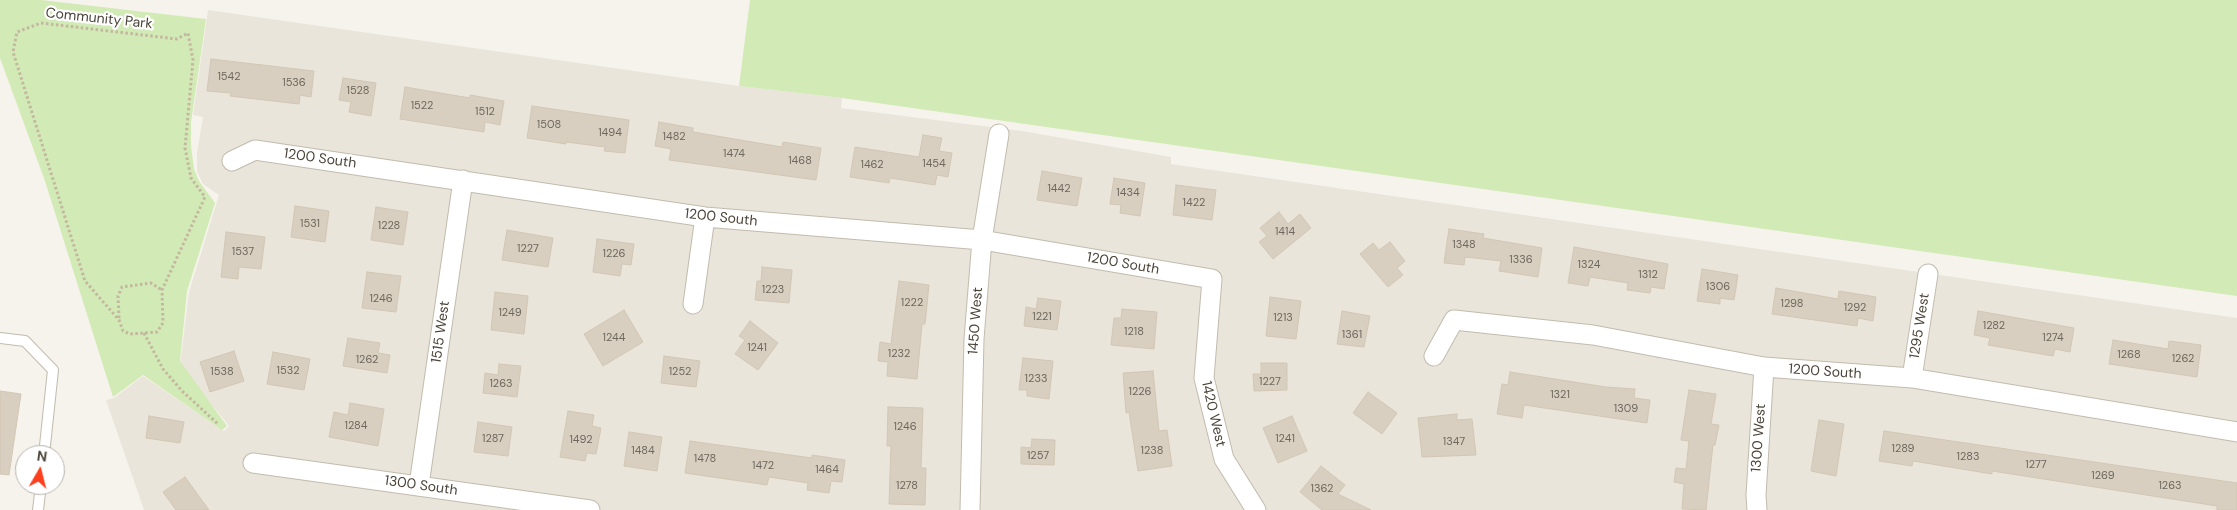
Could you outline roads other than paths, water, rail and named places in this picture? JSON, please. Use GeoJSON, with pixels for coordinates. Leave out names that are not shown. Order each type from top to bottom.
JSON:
{"type":"FeatureCollection","features":[{"type":"Feature","properties":{"kind":"street","name":"1450 West"},"geometry":{"type":"LineString","coordinates":[[970,510],[974,339],[982,240],[998,134]]}},
{"type":"Feature","properties":{"kind":"street","name":"1200 South"},"geometry":{"type":"LineString","coordinates":[[232,161],[255,150],[704,217],[982,240],[1212,279]]}},
{"type":"Feature","properties":{"kind":"street","name":"1515 West"},"geometry":{"type":"LineString","coordinates":[[419,485],[463,180]]}},
{"type":"Feature","properties":{"kind":"street"},"geometry":{"type":"LineString","coordinates":[[693,304],[704,217]]}},
{"type":"Feature","properties":{"kind":"street","name":"1295 West"},"geometry":{"type":"LineString","coordinates":[[1912,378],[1928,274]]}},
{"type":"Feature","properties":{"kind":"street","name":"1420 West"},"geometry":{"type":"LineString","coordinates":[[1212,279],[1204,378],[1224,459],[1256,510]]}},
{"type":"Feature","properties":{"kind":"street","name":"1200 South"},"geometry":{"type":"LineString","coordinates":[[1434,356],[1454,320],[1593,335],[1764,367],[1912,378],[2237,432]]}},
{"type":"Feature","properties":{"kind":"street","name":"1300 West"},"geometry":{"type":"LineString","coordinates":[[1757,510],[1756,495],[1764,367]]}},
{"type":"Feature","properties":{"kind":"street","name":"1300 South"},"geometry":{"type":"LineString","coordinates":[[253,463],[590,510]]}},
{"type":"Feature","properties":{"kind":"lane"},"geometry":{"type":"LineString","coordinates":[[0,338],[25,341],[54,370],[45,445]]}},
{"type":"Feature","properties":{"kind":"lane"},"geometry":{"type":"LineString","coordinates":[[38,510],[39,495]]}}]}
